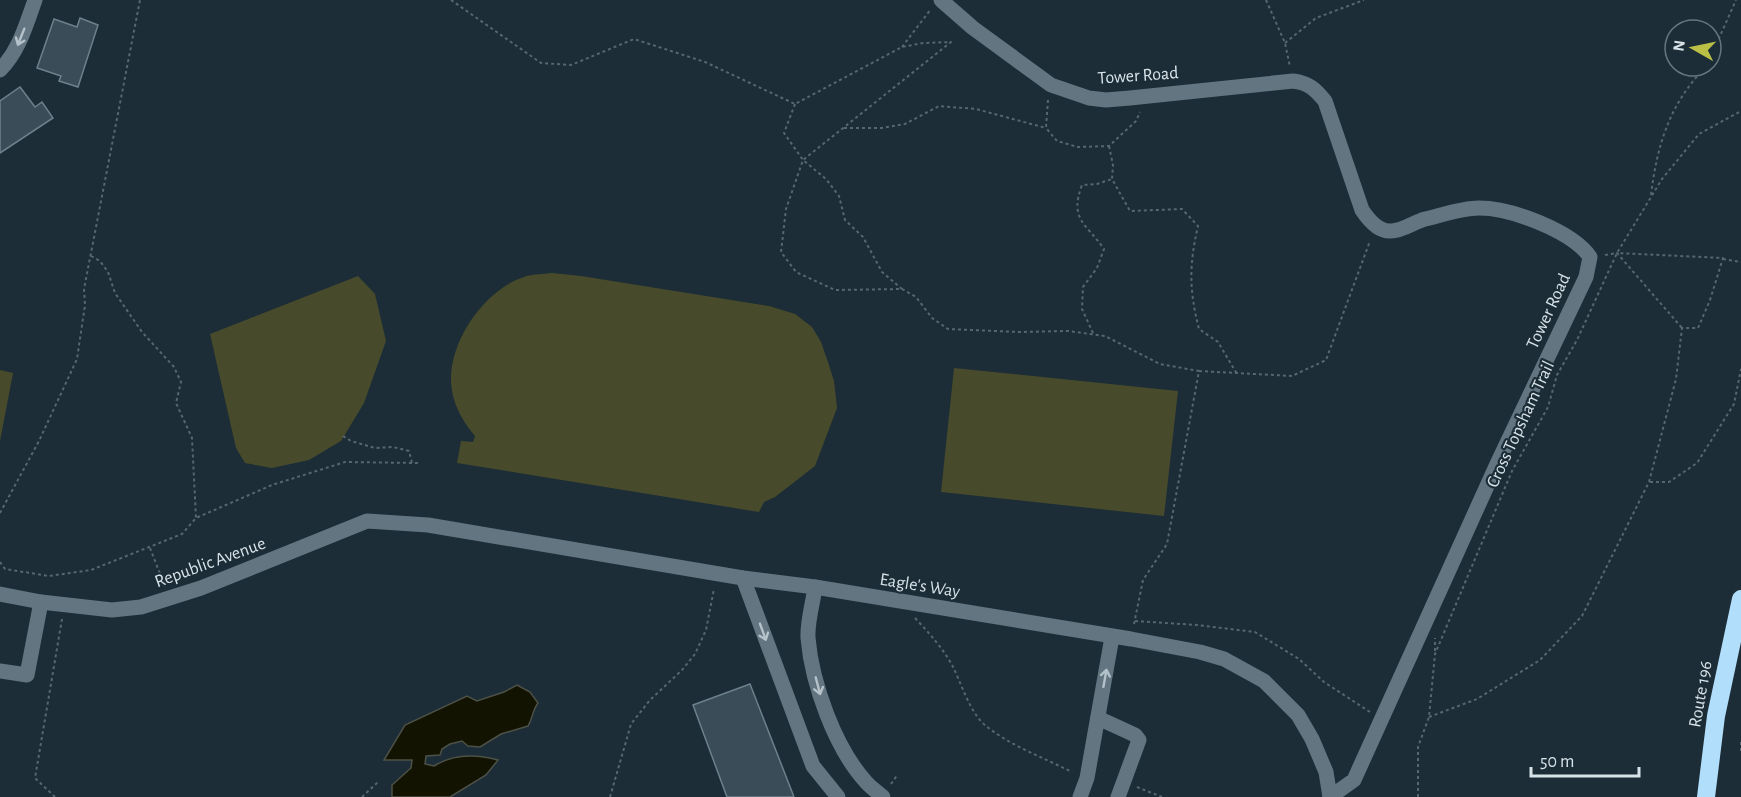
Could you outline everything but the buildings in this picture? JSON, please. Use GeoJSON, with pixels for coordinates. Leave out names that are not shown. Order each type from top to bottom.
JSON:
{"type":"FeatureCollection","features":[{"type":"Feature","properties":{"kind":"highway","name":"Route 196"},"geometry":{"type":"LineString","coordinates":[[1706,797],[1716,716],[1741,599]]}},
{"type":"Feature","properties":{"kind":"street"},"geometry":{"type":"LineString","coordinates":[[0,70],[11,58],[17,46],[35,0]]}},
{"type":"Feature","properties":{"kind":"street","name":"Tower Road"},"geometry":{"type":"LineString","coordinates":[[936,5],[973,28],[1052,86],[1077,95],[1098,99],[1293,81]]}},
{"type":"Feature","properties":{"kind":"street"},"geometry":{"type":"LineString","coordinates":[[1293,81],[1304,82],[1314,88],[1325,101],[1362,210],[1376,225]]}},
{"type":"Feature","properties":{"kind":"street","name":"Tower Road"},"geometry":{"type":"LineString","coordinates":[[1330,797],[1354,780],[1497,464],[1586,277],[1590,257],[1583,248],[1565,236],[1513,213],[1479,208],[1422,219],[1391,231],[1383,230],[1376,225]]}},
{"type":"Feature","properties":{"kind":"street","name":"Republic Avenue"},"geometry":{"type":"LineString","coordinates":[[0,594],[41,602],[112,610],[141,608],[201,588],[367,521],[428,525]]}},
{"type":"Feature","properties":{"kind":"street","name":"Eagle's Way"},"geometry":{"type":"LineString","coordinates":[[428,525],[743,578],[815,587],[1131,639],[1224,659],[1264,681],[1298,715],[1312,739],[1326,772],[1330,797]]}},
{"type":"Feature","properties":{"kind":"street"},"geometry":{"type":"LineString","coordinates":[[743,578],[813,766],[837,797]]}},
{"type":"Feature","properties":{"kind":"street"},"geometry":{"type":"LineString","coordinates":[[815,587],[808,636],[824,708],[848,759],[866,783],[883,797]]}},
{"type":"Feature","properties":{"kind":"street"},"geometry":{"type":"LineString","coordinates":[[0,671],[27,675],[41,602]]}},
{"type":"Feature","properties":{"kind":"street"},"geometry":{"type":"LineString","coordinates":[[1080,797],[1087,778],[1113,637]]}},
{"type":"Feature","properties":{"kind":"street"},"geometry":{"type":"LineString","coordinates":[[1098,718],[1135,735],[1139,740],[1118,797]]}},
{"type":"Feature","properties":{"kind":"path"},"geometry":{"type":"LineString","coordinates":[[0,513],[39,441],[77,359],[85,305],[84,289],[140,0]]}},
{"type":"Feature","properties":{"kind":"path"},"geometry":{"type":"LineString","coordinates":[[451,0],[542,63],[571,65],[634,39],[705,62],[795,104]]}},
{"type":"Feature","properties":{"kind":"path"},"geometry":{"type":"LineString","coordinates":[[1266,0],[1285,43],[1293,81]]}},
{"type":"Feature","properties":{"kind":"path"},"geometry":{"type":"LineString","coordinates":[[1285,43],[1316,18],[1364,0]]}},
{"type":"Feature","properties":{"kind":"path"},"geometry":{"type":"LineString","coordinates":[[1723,29],[1736,0]]}},
{"type":"Feature","properties":{"kind":"path"},"geometry":{"type":"LineString","coordinates":[[902,47],[936,5]]}},
{"type":"Feature","properties":{"kind":"path"},"geometry":{"type":"LineString","coordinates":[[902,289],[836,290],[796,272],[781,252],[786,209],[803,160],[951,42],[923,43],[902,47],[795,104],[784,133],[803,160],[825,179],[839,196],[845,220],[863,237],[882,272],[902,289],[916,297],[932,318],[948,329],[1068,331],[1093,334],[1104,336],[1160,364],[1199,371],[1292,376],[1326,360],[1376,225]]}},
{"type":"Feature","properties":{"kind":"path"},"geometry":{"type":"LineString","coordinates":[[1651,197],[1654,172],[1665,131],[1683,92],[1696,78]]}},
{"type":"Feature","properties":{"kind":"path"},"geometry":{"type":"LineString","coordinates":[[1046,128],[1047,108],[1052,86]]}},
{"type":"Feature","properties":{"kind":"path"},"geometry":{"type":"LineString","coordinates":[[843,128],[882,128],[905,124],[939,106],[976,109],[1046,128],[1057,141],[1078,147],[1109,146],[1136,121],[1147,95]]}},
{"type":"Feature","properties":{"kind":"path","name":"Cross Topsham Trail"},"geometry":{"type":"LineString","coordinates":[[1418,797],[1418,747],[1429,717],[1435,654],[1512,471],[1548,407],[1557,375],[1577,340],[1617,253],[1662,179],[1699,134],[1741,111]]}},
{"type":"Feature","properties":{"kind":"path"},"geometry":{"type":"LineString","coordinates":[[1109,146],[1113,165],[1112,179],[1130,211],[1182,209],[1197,226],[1192,248],[1191,300],[1199,329],[1218,342],[1237,374]]}},
{"type":"Feature","properties":{"kind":"path"},"geometry":{"type":"LineString","coordinates":[[1093,334],[1082,309],[1083,287],[1097,268],[1104,249],[1077,214],[1076,200],[1082,185],[1097,184],[1112,179]]}},
{"type":"Feature","properties":{"kind":"path"},"geometry":{"type":"LineString","coordinates":[[1617,253],[1723,258],[1741,262]]}},
{"type":"Feature","properties":{"kind":"path"},"geometry":{"type":"LineString","coordinates":[[1429,717],[1477,699],[1540,660],[1581,616],[1648,483],[1676,379],[1682,328],[1617,253]]}},
{"type":"Feature","properties":{"kind":"path"},"geometry":{"type":"LineString","coordinates":[[91,256],[100,261],[115,293],[142,332],[174,367],[181,382],[176,403],[192,438],[196,518]]}},
{"type":"Feature","properties":{"kind":"path"},"geometry":{"type":"LineString","coordinates":[[1682,328],[1698,327],[1710,300],[1723,258]]}},
{"type":"Feature","properties":{"kind":"path"},"geometry":{"type":"LineString","coordinates":[[1648,483],[1669,482],[1697,464],[1734,404],[1741,369]]}},
{"type":"Feature","properties":{"kind":"path"},"geometry":{"type":"LineString","coordinates":[[1131,639],[1143,580],[1167,544],[1199,371]]}},
{"type":"Feature","properties":{"kind":"path"},"geometry":{"type":"LineString","coordinates":[[343,436],[351,441],[375,448],[393,447],[409,451],[412,463]]}},
{"type":"Feature","properties":{"kind":"path"},"geometry":{"type":"LineString","coordinates":[[0,562],[5,569],[49,576],[92,570],[182,534],[196,518],[272,485],[345,462],[418,463]]}},
{"type":"Feature","properties":{"kind":"path"},"geometry":{"type":"LineString","coordinates":[[150,548],[169,598]]}},
{"type":"Feature","properties":{"kind":"path"},"geometry":{"type":"LineString","coordinates":[[610,797],[631,724],[650,700],[682,670],[694,654],[706,630],[714,586]]}},
{"type":"Feature","properties":{"kind":"path"},"geometry":{"type":"LineString","coordinates":[[55,797],[35,778],[65,604]]}},
{"type":"Feature","properties":{"kind":"path"},"geometry":{"type":"LineString","coordinates":[[913,616],[936,640],[985,725],[1019,747],[1087,778]]}},
{"type":"Feature","properties":{"kind":"path"},"geometry":{"type":"LineString","coordinates":[[1135,621],[1255,632],[1299,660],[1324,682],[1382,720]]}},
{"type":"Feature","properties":{"kind":"path"},"geometry":{"type":"LineString","coordinates":[[1741,742],[1741,754]]}},
{"type":"Feature","properties":{"kind":"path"},"geometry":{"type":"LineString","coordinates":[[1124,781],[1162,797]]}},
{"type":"Feature","properties":{"kind":"path"},"geometry":{"type":"LineString","coordinates":[[362,797],[378,782]]}},
{"type":"Feature","properties":{"kind":"green space"},"geometry":{"type":"Polygon","coordinates":[[[552,273],[769,306],[795,314],[812,327],[821,342],[834,381],[837,408],[815,466],[775,497],[764,502],[759,512],[457,463],[461,441],[473,442],[475,436],[461,415],[452,391],[451,374],[460,339],[481,307],[494,294],[524,277],[552,273]]]}},
{"type":"Feature","properties":{"kind":"green space"},"geometry":{"type":"Polygon","coordinates":[[[358,276],[375,294],[386,341],[364,403],[341,441],[309,460],[272,468],[245,463],[236,448],[210,334],[358,276]]]}},
{"type":"Feature","properties":{"kind":"green space"},"geometry":{"type":"Polygon","coordinates":[[[954,368],[1178,391],[1164,516],[941,492],[954,368]]]}},
{"type":"Feature","properties":{"kind":"green space"},"geometry":{"type":"Polygon","coordinates":[[[0,370],[13,373],[0,441],[0,370]]]}},
{"type":"Feature","properties":{"kind":"shaded area"},"geometry":{"type":"Polygon","coordinates":[[[517,685],[530,692],[538,703],[528,726],[501,734],[480,747],[468,746],[462,741],[442,749],[440,755],[426,756],[425,764],[434,766],[449,759],[465,756],[498,760],[486,775],[450,797],[392,797],[392,785],[411,768],[412,760],[384,760],[405,725],[467,696],[477,701],[517,685]]]}}]}
